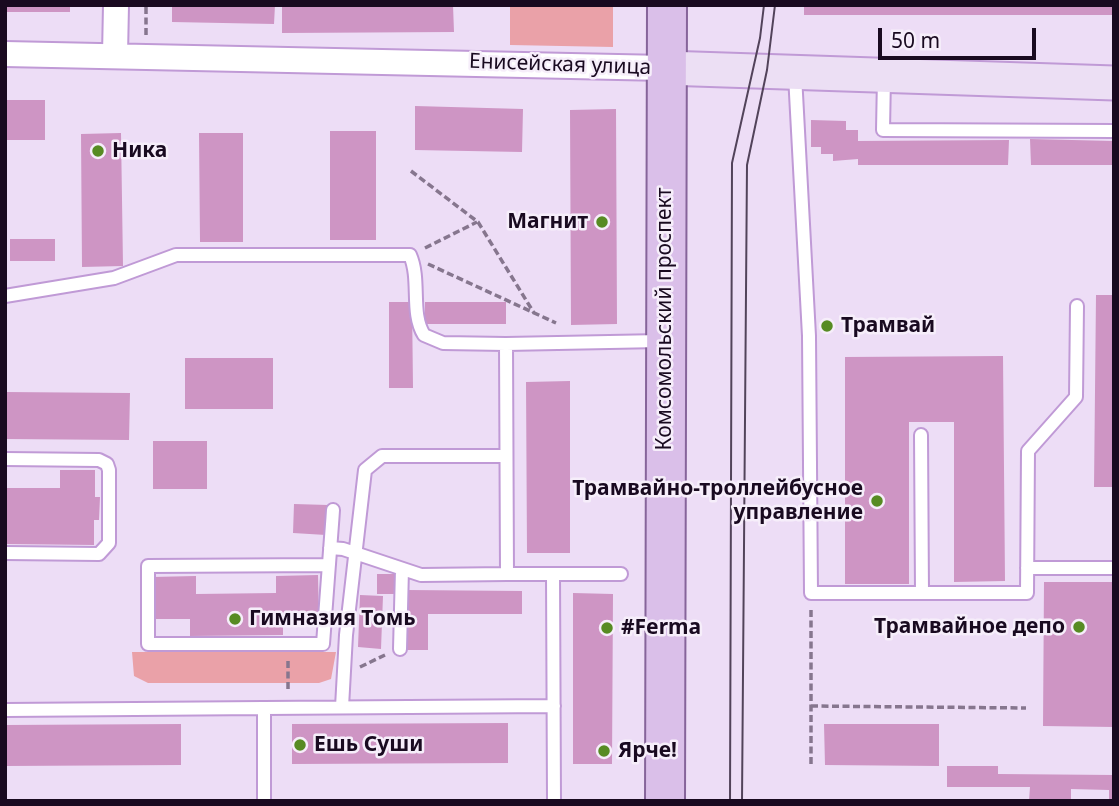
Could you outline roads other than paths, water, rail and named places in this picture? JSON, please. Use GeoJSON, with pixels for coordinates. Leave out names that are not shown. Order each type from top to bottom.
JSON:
{"type":"FeatureCollection","features":[{"type":"Feature","properties":{"kind":"main road","name":"Комсомольский проспект"},"geometry":{"type":"LineString","coordinates":[[667,5],[679,68],[688,342],[689,801]]}},
{"type":"Feature","properties":{"kind":"main road","name":"Комсомольский проспект"},"geometry":{"type":"LineString","coordinates":[[665,801],[665,341],[679,68],[692,5]]}},
{"type":"Feature","properties":{"kind":"street"},"geometry":{"type":"LineString","coordinates":[[115,55],[116,5]]}},
{"type":"Feature","properties":{"kind":"street","name":"Енисейская улица"},"geometry":{"type":"LineString","coordinates":[[5,54],[794,71],[1114,83]]}},
{"type":"Feature","properties":{"kind":"lane"},"geometry":{"type":"LineString","coordinates":[[794,71],[808,336],[811,593],[1027,593],[1028,451],[1076,397],[1077,306]]}},
{"type":"Feature","properties":{"kind":"lane"},"geometry":{"type":"LineString","coordinates":[[884,75],[883,130],[1114,131]]}},
{"type":"Feature","properties":{"kind":"lane"},"geometry":{"type":"LineString","coordinates":[[5,296],[114,278],[176,255],[410,255],[416,272],[419,323],[424,335],[443,343],[665,341]]}},
{"type":"Feature","properties":{"kind":"lane"},"geometry":{"type":"LineString","coordinates":[[506,344],[507,574]]}},
{"type":"Feature","properties":{"kind":"lane"},"geometry":{"type":"LineString","coordinates":[[921,435],[922,593]]}},
{"type":"Feature","properties":{"kind":"lane"},"geometry":{"type":"LineString","coordinates":[[342,707],[361,480],[371,463],[383,456],[506,456]]}},
{"type":"Feature","properties":{"kind":"lane"},"geometry":{"type":"LineString","coordinates":[[5,460],[99,460],[107,464],[109,470],[109,543],[106,550],[99,554],[5,553]]}},
{"type":"Feature","properties":{"kind":"lane"},"geometry":{"type":"LineString","coordinates":[[329,565],[148,566],[148,644],[323,644],[329,565],[330,548],[333,510]]}},
{"type":"Feature","properties":{"kind":"lane"},"geometry":{"type":"LineString","coordinates":[[330,548],[421,575],[621,574]]}},
{"type":"Feature","properties":{"kind":"lane"},"geometry":{"type":"LineString","coordinates":[[1027,568],[1114,568]]}},
{"type":"Feature","properties":{"kind":"lane"},"geometry":{"type":"LineString","coordinates":[[400,649],[402,569]]}},
{"type":"Feature","properties":{"kind":"lane"},"geometry":{"type":"LineString","coordinates":[[553,574],[554,801]]}},
{"type":"Feature","properties":{"kind":"lane"},"geometry":{"type":"LineString","coordinates":[[5,710],[554,706]]}},
{"type":"Feature","properties":{"kind":"lane"},"geometry":{"type":"LineString","coordinates":[[264,708],[264,801]]}},
{"type":"Feature","properties":{"kind":"tram line"},"geometry":{"type":"LineString","coordinates":[[730,801],[732,163],[760,38],[764,5]]}},
{"type":"Feature","properties":{"kind":"tram line"},"geometry":{"type":"LineString","coordinates":[[742,801],[747,165],[767,70],[775,5]]}},
{"type":"Feature","properties":{"kind":"place","name":"Ника"},"geometry":{"type":"Point","coordinates":[98,151]}},
{"type":"Feature","properties":{"kind":"place","name":"Магнит"},"geometry":{"type":"Point","coordinates":[602,222]}},
{"type":"Feature","properties":{"kind":"place","name":"Трамвай"},"geometry":{"type":"Point","coordinates":[827,326]}},
{"type":"Feature","properties":{"kind":"place","name":"Трамвайно-троллейбусное управление"},"geometry":{"type":"Point","coordinates":[877,501]}},
{"type":"Feature","properties":{"kind":"place","name":"Гимназия Томь"},"geometry":{"type":"Point","coordinates":[235,619]}},
{"type":"Feature","properties":{"kind":"place","name":"Трамвайное депо"},"geometry":{"type":"Point","coordinates":[1079,627]}},
{"type":"Feature","properties":{"kind":"place","name":"#Ferma"},"geometry":{"type":"Point","coordinates":[607,628]}},
{"type":"Feature","properties":{"kind":"place","name":"Ешь Суши"},"geometry":{"type":"Point","coordinates":[300,745]}},
{"type":"Feature","properties":{"kind":"place","name":"Ярче!"},"geometry":{"type":"Point","coordinates":[604,751]}}]}
